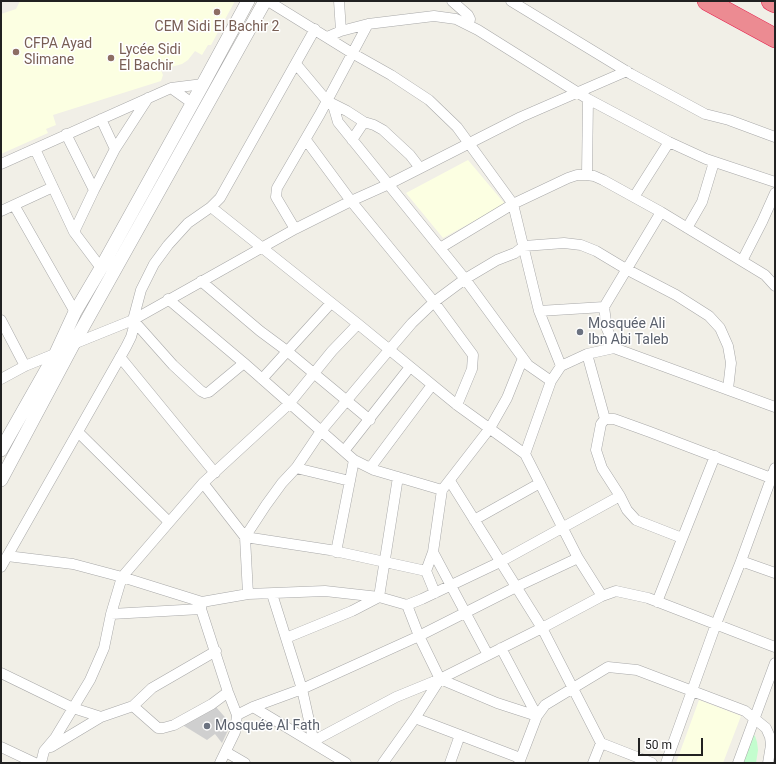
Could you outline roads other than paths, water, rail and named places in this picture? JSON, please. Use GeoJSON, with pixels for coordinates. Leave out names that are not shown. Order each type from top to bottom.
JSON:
{"type":"FeatureCollection","features":[{"type":"Feature","properties":{"kind":"highway"},"geometry":{"type":"LineString","coordinates":[[707,1],[774,38]]}},
{"type":"Feature","properties":{"kind":"highway"},"geometry":{"type":"LineString","coordinates":[[771,1],[775,3]]}},
{"type":"Feature","properties":{"kind":"street"},"geometry":{"type":"LineString","coordinates":[[1,450],[56,353],[75,312],[204,84],[248,1]]}},
{"type":"Feature","properties":{"kind":"street"},"geometry":{"type":"LineString","coordinates":[[1,480],[74,343],[266,1],[391,75],[429,100],[457,127],[513,204],[539,311],[561,366]]}},
{"type":"Feature","properties":{"kind":"street"},"geometry":{"type":"LineString","coordinates":[[339,1],[341,31]]}},
{"type":"Feature","properties":{"kind":"street"},"geometry":{"type":"LineString","coordinates":[[452,1],[468,15],[470,19],[469,25]]}},
{"type":"Feature","properties":{"kind":"street"},"geometry":{"type":"LineString","coordinates":[[512,1],[627,71],[705,114],[729,120],[775,137]]}},
{"type":"Feature","properties":{"kind":"street"},"geometry":{"type":"LineString","coordinates":[[327,37],[341,31],[368,24],[434,16],[456,19],[469,25],[588,99],[669,142],[714,162],[775,182]]}},
{"type":"Feature","properties":{"kind":"street"},"geometry":{"type":"LineString","coordinates":[[295,229],[276,197],[278,188],[330,103],[352,53],[368,24]]}},
{"type":"Feature","properties":{"kind":"street"},"geometry":{"type":"LineString","coordinates":[[1,567],[131,337],[141,290],[154,264],[168,245],[188,223],[211,207],[225,191],[315,29]]}},
{"type":"Feature","properties":{"kind":"street"},"geometry":{"type":"LineString","coordinates":[[296,64],[330,103],[338,122],[465,279],[523,358],[534,369],[551,381]]}},
{"type":"Feature","properties":{"kind":"street"},"geometry":{"type":"LineString","coordinates":[[1,379],[74,343],[134,321],[168,299],[295,229],[389,184],[521,117],[627,71]]}},
{"type":"Feature","properties":{"kind":"street"},"geometry":{"type":"LineString","coordinates":[[1,164],[171,88],[204,84]]}},
{"type":"Feature","properties":{"kind":"street"},"geometry":{"type":"LineString","coordinates":[[171,88],[192,103]]}},
{"type":"Feature","properties":{"kind":"street"},"geometry":{"type":"LineString","coordinates":[[74,232],[115,149],[148,98]]}},
{"type":"Feature","properties":{"kind":"street"},"geometry":{"type":"LineString","coordinates":[[587,175],[588,99]]}},
{"type":"Feature","properties":{"kind":"street"},"geometry":{"type":"LineString","coordinates":[[330,103],[348,111],[364,122],[383,130],[410,156],[420,168]]}},
{"type":"Feature","properties":{"kind":"street"},"geometry":{"type":"LineString","coordinates":[[101,120],[115,149]]}},
{"type":"Feature","properties":{"kind":"street"},"geometry":{"type":"LineString","coordinates":[[352,140],[364,122]]}},
{"type":"Feature","properties":{"kind":"street"},"geometry":{"type":"LineString","coordinates":[[66,134],[94,190]]}},
{"type":"Feature","properties":{"kind":"street"},"geometry":{"type":"LineString","coordinates":[[306,140],[351,201],[434,302],[473,355],[472,369],[457,405]]}},
{"type":"Feature","properties":{"kind":"street"},"geometry":{"type":"LineString","coordinates":[[634,197],[669,142]]}},
{"type":"Feature","properties":{"kind":"street"},"geometry":{"type":"LineString","coordinates":[[35,149],[74,232],[101,268]]}},
{"type":"Feature","properties":{"kind":"street"},"geometry":{"type":"LineString","coordinates":[[687,228],[702,202],[714,162]]}},
{"type":"Feature","properties":{"kind":"street"},"geometry":{"type":"LineString","coordinates":[[440,248],[513,204],[568,178],[587,175],[603,180],[661,212],[765,275],[775,286]]}},
{"type":"Feature","properties":{"kind":"street"},"geometry":{"type":"LineString","coordinates":[[1,211],[53,187]]}},
{"type":"Feature","properties":{"kind":"street"},"geometry":{"type":"LineString","coordinates":[[742,261],[775,193]]}},
{"type":"Feature","properties":{"kind":"street"},"geometry":{"type":"LineString","coordinates":[[14,205],[75,312]]}},
{"type":"Feature","properties":{"kind":"street"},"geometry":{"type":"LineString","coordinates":[[211,207],[263,247],[457,405],[525,454],[578,558],[602,596]]}},
{"type":"Feature","properties":{"kind":"street"},"geometry":{"type":"LineString","coordinates":[[614,348],[607,329],[604,307],[661,212]]}},
{"type":"Feature","properties":{"kind":"street"},"geometry":{"type":"LineString","coordinates":[[245,537],[282,483],[296,468],[321,431],[412,323],[434,302],[465,279],[497,260],[516,253],[524,246],[564,244],[580,245],[596,251],[626,269],[676,295],[715,320],[728,346],[731,364],[728,389]]}},
{"type":"Feature","properties":{"kind":"street"},"geometry":{"type":"LineString","coordinates":[[201,281],[370,420]]}},
{"type":"Feature","properties":{"kind":"street"},"geometry":{"type":"LineString","coordinates":[[168,299],[244,363],[354,460],[370,468],[442,490]]}},
{"type":"Feature","properties":{"kind":"street"},"geometry":{"type":"LineString","coordinates":[[262,379],[331,303]]}},
{"type":"Feature","properties":{"kind":"street"},"geometry":{"type":"LineString","coordinates":[[539,311],[604,307]]}},
{"type":"Feature","properties":{"kind":"street"},"geometry":{"type":"LineString","coordinates":[[1,320],[25,366]]}},
{"type":"Feature","properties":{"kind":"street"},"geometry":{"type":"LineString","coordinates":[[134,321],[173,365],[205,393],[209,392],[244,363]]}},
{"type":"Feature","properties":{"kind":"street"},"geometry":{"type":"LineString","coordinates":[[41,763],[44,751],[55,738],[90,680],[104,648],[111,614],[122,577],[203,483],[289,404],[332,351],[358,324]]}},
{"type":"Feature","properties":{"kind":"street"},"geometry":{"type":"LineString","coordinates":[[525,454],[551,381],[561,366],[587,354],[614,348],[728,389],[775,408]]}},
{"type":"Feature","properties":{"kind":"street"},"geometry":{"type":"LineString","coordinates":[[587,354],[605,419]]}},
{"type":"Feature","properties":{"kind":"street"},"geometry":{"type":"LineString","coordinates":[[120,357],[214,473]]}},
{"type":"Feature","properties":{"kind":"street"},"geometry":{"type":"LineString","coordinates":[[435,593],[426,571],[432,552],[442,490],[490,428],[507,398],[523,358]]}},
{"type":"Feature","properties":{"kind":"street"},"geometry":{"type":"LineString","coordinates":[[344,451],[370,420],[410,367]]}},
{"type":"Feature","properties":{"kind":"street"},"geometry":{"type":"LineString","coordinates":[[370,468],[432,385]]}},
{"type":"Feature","properties":{"kind":"street"},"geometry":{"type":"LineString","coordinates":[[605,419],[614,419],[771,478]]}},
{"type":"Feature","properties":{"kind":"street"},"geometry":{"type":"LineString","coordinates":[[605,419],[601,424],[596,450],[602,468],[620,496],[626,510],[636,520],[682,538]]}},
{"type":"Feature","properties":{"kind":"street"},"geometry":{"type":"LineString","coordinates":[[78,432],[169,522]]}},
{"type":"Feature","properties":{"kind":"street"},"geometry":{"type":"LineString","coordinates":[[657,602],[714,456]]}},
{"type":"Feature","properties":{"kind":"street"},"geometry":{"type":"LineString","coordinates":[[336,552],[354,460]]}},
{"type":"Feature","properties":{"kind":"street"},"geometry":{"type":"LineString","coordinates":[[296,468],[350,481]]}},
{"type":"Feature","properties":{"kind":"street"},"geometry":{"type":"LineString","coordinates":[[666,763],[716,624],[775,468]]}},
{"type":"Feature","properties":{"kind":"street"},"geometry":{"type":"LineString","coordinates":[[379,597],[398,477]]}},
{"type":"Feature","properties":{"kind":"street"},"geometry":{"type":"LineString","coordinates":[[450,481],[542,628],[601,743],[652,763]]}},
{"type":"Feature","properties":{"kind":"street"},"geometry":{"type":"LineString","coordinates":[[203,483],[245,537],[248,594]]}},
{"type":"Feature","properties":{"kind":"street"},"geometry":{"type":"LineString","coordinates":[[474,520],[540,483]]}},
{"type":"Feature","properties":{"kind":"street"},"geometry":{"type":"LineString","coordinates":[[111,614],[202,605],[248,594],[325,591],[379,597],[407,605],[500,562],[620,496]]}},
{"type":"Feature","properties":{"kind":"street"},"geometry":{"type":"LineString","coordinates":[[245,537],[336,552],[426,571]]}},
{"type":"Feature","properties":{"kind":"street"},"geometry":{"type":"LineString","coordinates":[[432,552],[488,655]]}},
{"type":"Feature","properties":{"kind":"street"},"geometry":{"type":"LineString","coordinates":[[7,556],[73,564],[122,577],[202,605]]}},
{"type":"Feature","properties":{"kind":"street"},"geometry":{"type":"LineString","coordinates":[[238,715],[253,707],[302,689],[419,636],[465,612],[578,558]]}},
{"type":"Feature","properties":{"kind":"street"},"geometry":{"type":"LineString","coordinates":[[741,561],[775,573]]}},
{"type":"Feature","properties":{"kind":"street"},"geometry":{"type":"LineString","coordinates":[[314,742],[396,697],[440,679],[602,596],[616,591],[648,598],[775,647]]}},
{"type":"Feature","properties":{"kind":"street"},"geometry":{"type":"LineString","coordinates":[[272,594],[302,689],[314,742]]}},
{"type":"Feature","properties":{"kind":"street"},"geometry":{"type":"LineString","coordinates":[[286,638],[352,611],[379,597]]}},
{"type":"Feature","properties":{"kind":"street"},"geometry":{"type":"LineString","coordinates":[[202,605],[228,692],[238,715],[235,732],[220,763]]}},
{"type":"Feature","properties":{"kind":"street"},"geometry":{"type":"LineString","coordinates":[[407,605],[419,636],[440,679],[485,698],[537,716]]}},
{"type":"Feature","properties":{"kind":"street"},"geometry":{"type":"LineString","coordinates":[[501,648],[537,716]]}},
{"type":"Feature","properties":{"kind":"street"},"geometry":{"type":"LineString","coordinates":[[44,751],[101,717],[133,706],[152,688],[216,651]]}},
{"type":"Feature","properties":{"kind":"street"},"geometry":{"type":"LineString","coordinates":[[738,763],[775,663]]}},
{"type":"Feature","properties":{"kind":"street"},"geometry":{"type":"LineString","coordinates":[[415,718],[519,761],[537,716],[545,705],[608,667],[637,670],[745,711],[766,728],[770,737],[771,745],[770,761]]}},
{"type":"Feature","properties":{"kind":"street"},"geometry":{"type":"LineString","coordinates":[[1,672],[73,708],[101,717]]}},
{"type":"Feature","properties":{"kind":"street"},"geometry":{"type":"LineString","coordinates":[[383,763],[415,718],[440,679]]}},
{"type":"Feature","properties":{"kind":"street"},"geometry":{"type":"LineString","coordinates":[[133,706],[158,728],[163,728],[174,726],[212,704],[228,692]]}},
{"type":"Feature","properties":{"kind":"street"},"geometry":{"type":"LineString","coordinates":[[253,707],[314,742],[346,763]]}},
{"type":"Feature","properties":{"kind":"street"},"geometry":{"type":"LineString","coordinates":[[450,763],[460,736]]}},
{"type":"Feature","properties":{"kind":"street"},"geometry":{"type":"LineString","coordinates":[[593,763],[601,743]]}},
{"type":"Feature","properties":{"kind":"street"},"geometry":{"type":"LineString","coordinates":[[1,747],[35,763]]}},
{"type":"Feature","properties":{"kind":"street"},"geometry":{"type":"LineString","coordinates":[[226,752],[245,763]]}},
{"type":"Feature","properties":{"kind":"place","name":"CEM Sidi El Bachir 2"},"geometry":{"type":"Point","coordinates":[217,12]}},
{"type":"Feature","properties":{"kind":"place","name":"CFPA Ayad Slimane"},"geometry":{"type":"Point","coordinates":[16,52]}},
{"type":"Feature","properties":{"kind":"place","name":"Lycée Sidi El Bachir"},"geometry":{"type":"Point","coordinates":[111,58]}},
{"type":"Feature","properties":{"kind":"place","name":"Mosquée Ali Ibn Abi Taleb"},"geometry":{"type":"Point","coordinates":[580,332]}},
{"type":"Feature","properties":{"kind":"place","name":"Mosquée Al Fath"},"geometry":{"type":"Point","coordinates":[207,726]}}]}
